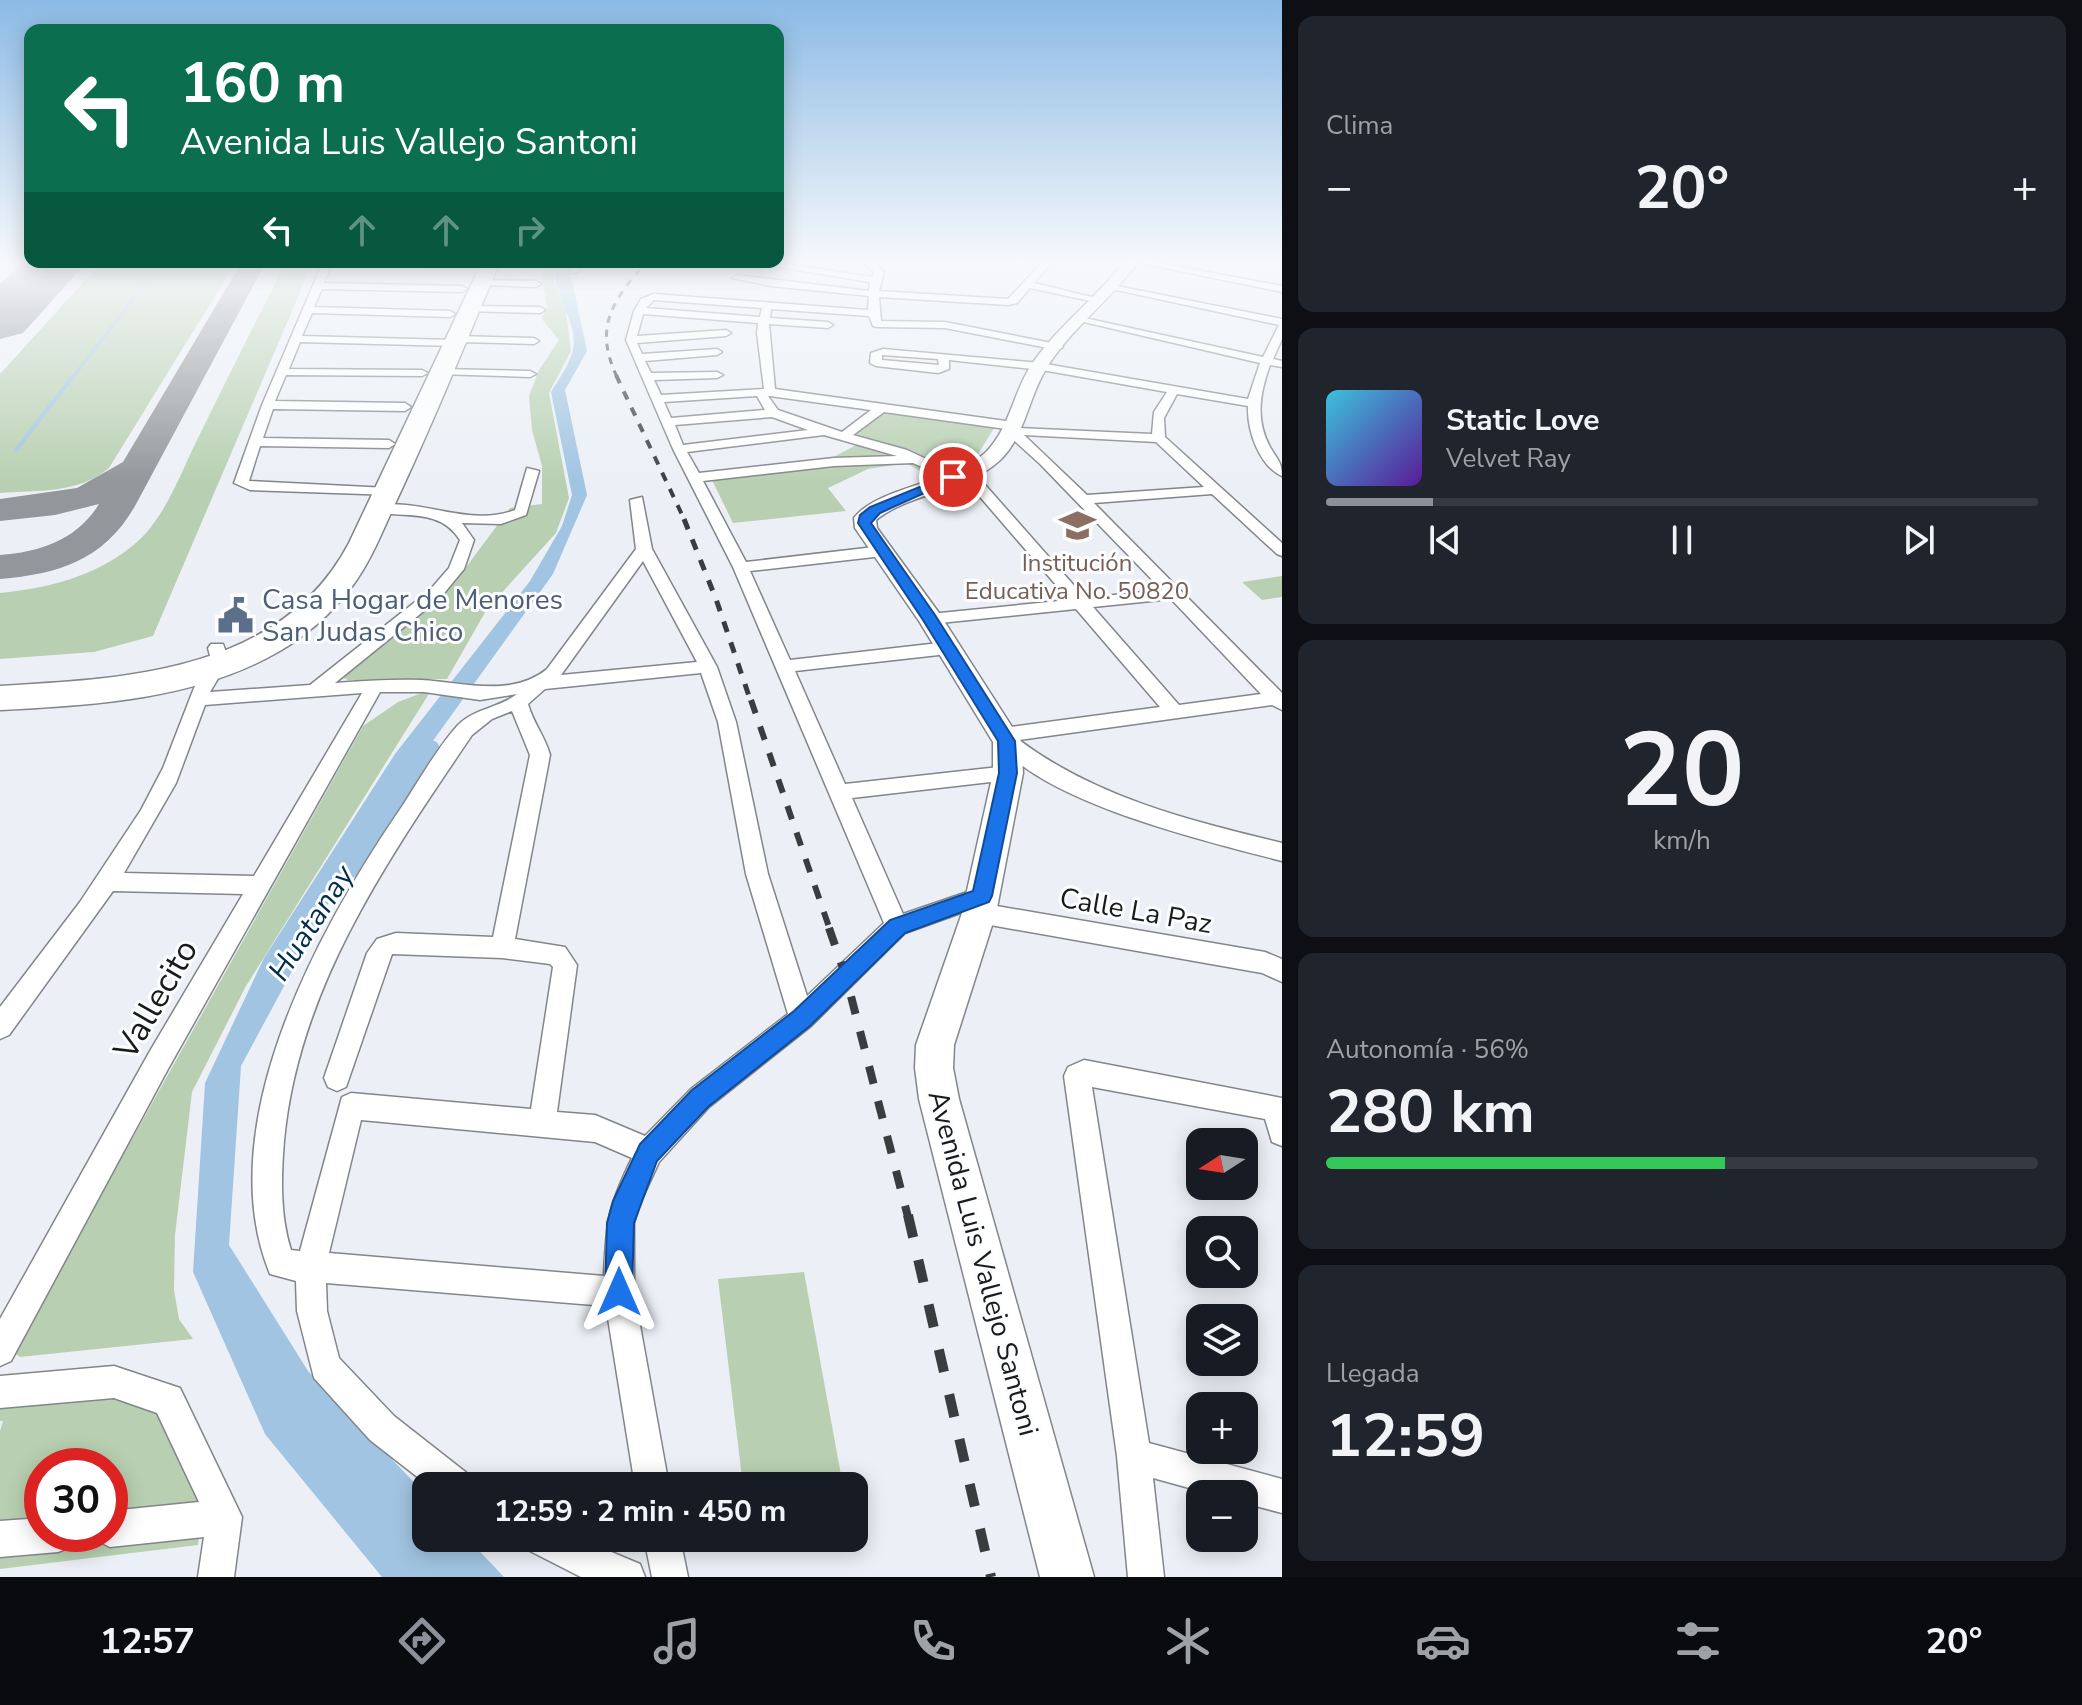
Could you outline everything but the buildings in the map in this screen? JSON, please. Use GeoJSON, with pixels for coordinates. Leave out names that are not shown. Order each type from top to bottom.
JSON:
{"type":"FeatureCollection","features":[{"type":"Feature","properties":{"kind":"highway"},"geometry":{"type":"LineString","coordinates":[[0,682],[108,674],[255,651],[291,629],[343,579],[432,373],[451,336]]}},
{"type":"Feature","properties":{"kind":"highway"},"geometry":{"type":"LineString","coordinates":[[378,498],[389,444],[405,407],[432,373]]}},
{"type":"Feature","properties":{"kind":"highway"},"geometry":{"type":"LineString","coordinates":[[0,698],[118,691],[152,685],[216,657]]}},
{"type":"Feature","properties":{"kind":"street"},"geometry":{"type":"LineString","coordinates":[[297,336],[241,483],[378,498],[449,518],[501,520],[521,512],[532,471]]}},
{"type":"Feature","properties":{"kind":"street"},"geometry":{"type":"LineString","coordinates":[[632,336],[638,358],[679,449],[741,567],[897,926]]}},
{"type":"Feature","properties":{"kind":"street"},"geometry":{"type":"LineString","coordinates":[[631,340],[691,336]]}},
{"type":"Feature","properties":{"kind":"street"},"geometry":{"type":"LineString","coordinates":[[762,336],[765,392],[773,413]]}},
{"type":"Feature","properties":{"kind":"street"},"geometry":{"type":"LineString","coordinates":[[975,336],[1045,360],[1174,390],[1252,403]]}},
{"type":"Feature","properties":{"kind":"street"},"geometry":{"type":"LineString","coordinates":[[1067,336],[1045,360],[1012,429],[992,457],[960,475],[868,515],[864,523],[930,619],[1006,749],[1082,789],[1175,826],[1282,852]]}},
{"type":"Feature","properties":{"kind":"street"},"geometry":{"type":"LineString","coordinates":[[1192,336],[1282,364]]}},
{"type":"Feature","properties":{"kind":"street"},"geometry":{"type":"LineString","coordinates":[[1277,336],[1252,403],[1254,433],[1264,453],[1282,472]]}},
{"type":"Feature","properties":{"kind":"street"},"geometry":{"type":"LineString","coordinates":[[295,339],[534,341]]}},
{"type":"Feature","properties":{"kind":"street"},"geometry":{"type":"LineString","coordinates":[[638,358],[717,352]]}},
{"type":"Feature","properties":{"kind":"street"},"geometry":{"type":"LineString","coordinates":[[879,352],[877,365],[938,370],[945,367],[943,356],[1045,360]]}},
{"type":"Feature","properties":{"kind":"street"},"geometry":{"type":"LineString","coordinates":[[282,372],[530,374]]}},
{"type":"Feature","properties":{"kind":"street"},"geometry":{"type":"LineString","coordinates":[[646,377],[717,375]]}},
{"type":"Feature","properties":{"kind":"street"},"geometry":{"type":"LineString","coordinates":[[1174,390],[1161,408],[1155,425],[1159,438],[1282,551]]}},
{"type":"Feature","properties":{"kind":"street"},"geometry":{"type":"LineString","coordinates":[[657,399],[765,392],[883,406],[1012,429],[1159,438]]}},
{"type":"Feature","properties":{"kind":"street"},"geometry":{"type":"LineString","coordinates":[[800,423],[830,400]]}},
{"type":"Feature","properties":{"kind":"street"},"geometry":{"type":"LineString","coordinates":[[268,405],[405,407]]}},
{"type":"Feature","properties":{"kind":"street"},"geometry":{"type":"LineString","coordinates":[[843,437],[883,406]]}},
{"type":"Feature","properties":{"kind":"street"},"geometry":{"type":"LineString","coordinates":[[668,422],[773,413],[960,475],[1081,603],[1176,713]]}},
{"type":"Feature","properties":{"kind":"street"},"geometry":{"type":"LineString","coordinates":[[1012,429],[1279,701]]}},
{"type":"Feature","properties":{"kind":"street"},"geometry":{"type":"LineString","coordinates":[[679,449],[824,431]]}},
{"type":"Feature","properties":{"kind":"street"},"geometry":{"type":"LineString","coordinates":[[254,442],[389,444]]}},
{"type":"Feature","properties":{"kind":"street"},"geometry":{"type":"LineString","coordinates":[[694,478],[859,460],[918,459]]}},
{"type":"Feature","properties":{"kind":"street"},"geometry":{"type":"LineString","coordinates":[[1082,500],[1213,490]]}},
{"type":"Feature","properties":{"kind":"street"},"geometry":{"type":"LineString","coordinates":[[637,500],[644,549],[708,667],[731,739],[762,895],[802,1018]]}},
{"type":"Feature","properties":{"kind":"street"},"geometry":{"type":"LineString","coordinates":[[316,689],[435,594],[456,569],[467,540],[462,528],[449,518]]}},
{"type":"Feature","properties":{"kind":"street"},"geometry":{"type":"LineString","coordinates":[[619,1292],[281,1263],[267,1206],[269,1128],[274,1097],[292,1038],[337,929],[372,865],[465,730],[485,714],[519,702],[543,683],[568,655],[644,549]]}},
{"type":"Feature","properties":{"kind":"street"},"geometry":{"type":"LineString","coordinates":[[741,567],[883,551]]}},
{"type":"Feature","properties":{"kind":"street"},"geometry":{"type":"LineString","coordinates":[[930,619],[1175,594]]}},
{"type":"Feature","properties":{"kind":"street"},"geometry":{"type":"LineString","coordinates":[[783,667],[948,648]]}},
{"type":"Feature","properties":{"kind":"street"},"geometry":{"type":"LineString","coordinates":[[0,1027],[110,882],[167,781],[216,657]]}},
{"type":"Feature","properties":{"kind":"street"},"geometry":{"type":"LineString","coordinates":[[200,699],[375,686],[424,686],[480,694],[543,683],[708,667]]}},
{"type":"Feature","properties":{"kind":"street","name":"Vallecito"},"geometry":{"type":"LineString","coordinates":[[0,1350],[159,1060],[375,686]]}},
{"type":"Feature","properties":{"kind":"street"},"geometry":{"type":"LineString","coordinates":[[841,792],[1006,749],[1176,713],[1279,701]]}},
{"type":"Feature","properties":{"kind":"street"},"geometry":{"type":"LineString","coordinates":[[502,948],[540,755],[537,743],[523,722],[519,702]]}},
{"type":"Feature","properties":{"kind":"street","name":"Avenida Luis Vallejo Santoni"},"geometry":{"type":"LineString","coordinates":[[1006,749],[980,904],[935,1045],[934,1068],[943,1115],[1067,1577]]}},
{"type":"Feature","properties":{"kind":"street"},"geometry":{"type":"LineString","coordinates":[[110,882],[260,885]]}},
{"type":"Feature","properties":{"kind":"street"},"geometry":{"type":"LineString","coordinates":[[650,1472],[619,1292],[620,1223],[626,1201],[649,1152],[700,1098],[802,1018],[897,926],[980,904]]}},
{"type":"Feature","properties":{"kind":"street","name":"Calle La Paz"},"geometry":{"type":"LineString","coordinates":[[980,904],[1276,964]]}},
{"type":"Feature","properties":{"kind":"street"},"geometry":{"type":"LineString","coordinates":[[337,1078],[379,953],[385,946],[396,943],[557,954],[564,960],[542,1124]]}},
{"type":"Feature","properties":{"kind":"street"},"geometry":{"type":"LineString","coordinates":[[1146,1577],[1134,1456],[1077,1076],[1084,1073],[1280,1117]]}},
{"type":"Feature","properties":{"kind":"street"},"geometry":{"type":"LineString","coordinates":[[438,1472],[382,1428],[325,1367],[312,1311],[311,1267],[351,1106],[595,1129],[649,1152]]}},
{"type":"Feature","properties":{"kind":"street"},"geometry":{"type":"LineString","coordinates":[[0,1392],[114,1382],[168,1400],[224,1517],[216,1577]]}},
{"type":"Feature","properties":{"kind":"street"},"geometry":{"type":"LineString","coordinates":[[1134,1456],[1282,1496]]}},
{"type":"Feature","properties":{"kind":"street"},"geometry":{"type":"LineString","coordinates":[[128,1527],[224,1517]]}},
{"type":"Feature","properties":{"kind":"street"},"geometry":{"type":"LineString","coordinates":[[0,1539],[24,1537]]}},
{"type":"Feature","properties":{"kind":"street"},"geometry":{"type":"LineString","coordinates":[[567,1552],[627,1577]]}},
{"type":"Feature","properties":{"kind":"street"},"geometry":{"type":"LineString","coordinates":[[665,1552],[670,1577]]}},
{"type":"Feature","properties":{"kind":"green space"},"geometry":{"type":"Polygon","coordinates":[[[35,336],[191,336],[109,468],[71,487],[0,493],[0,374],[35,336]]]}},
{"type":"Feature","properties":{"kind":"green space"},"geometry":{"type":"Polygon","coordinates":[[[249,336],[282,336],[153,636],[94,652],[0,659],[0,593],[53,584],[86,573],[116,557],[143,537],[170,497],[249,336]]]}},
{"type":"Feature","properties":{"kind":"green space"},"geometry":{"type":"Polygon","coordinates":[[[555,336],[569,336],[571,351],[549,393],[569,498],[556,533],[487,609],[447,679],[348,680],[336,675],[426,610],[464,570],[510,508],[542,504],[542,466],[532,430],[529,396],[539,370],[559,340],[555,336]]]}},
{"type":"Feature","properties":{"kind":"green space"},"geometry":{"type":"Polygon","coordinates":[[[888,409],[996,425],[978,454],[930,477],[906,463],[868,469],[828,488],[846,511],[733,523],[711,478],[824,462],[860,443],[852,435],[888,409]]]}},
{"type":"Feature","properties":{"kind":"green space"},"geometry":{"type":"Polygon","coordinates":[[[1282,576],[1282,597],[1262,600],[1242,582],[1282,576]]]}},
{"type":"Feature","properties":{"kind":"green space"},"geometry":{"type":"Polygon","coordinates":[[[432,689],[246,986],[192,1092],[175,1235],[174,1290],[179,1319],[193,1339],[20,1357],[13,1352],[363,726],[398,702],[432,689]]]}},
{"type":"Feature","properties":{"kind":"green space"},"geometry":{"type":"Polygon","coordinates":[[[804,1272],[840,1472],[741,1472],[718,1279],[804,1272]]]}},
{"type":"Feature","properties":{"kind":"green space"},"geometry":{"type":"Polygon","coordinates":[[[172,1383],[205,1489],[198,1545],[0,1569],[0,1431],[3,1421],[0,1421],[0,1396],[172,1383]]]}},
{"type":"Feature","properties":{"kind":"water"},"geometry":{"type":"Polygon","coordinates":[[[573,336],[584,336],[587,351],[565,390],[587,495],[553,574],[394,795],[346,871],[241,1066],[229,1245],[308,1371],[412,1480],[412,1552],[480,1552],[504,1577],[382,1577],[265,1434],[193,1272],[205,1083],[264,958],[395,754],[530,581],[562,526],[572,495],[551,392],[572,353],[573,336]]]}},
{"type":"Feature","properties":{"kind":"waterway"},"geometry":{"type":"LineString","coordinates":[[73,377],[105,336]]}},
{"type":"Feature","properties":{"kind":"waterway"},"geometry":{"type":"LineString","coordinates":[[16,450],[74,375]]}},
{"type":"Feature","properties":{"kind":"waterway","name":"Huatanay"},"geometry":{"type":"LineString","coordinates":[[351,863],[425,750]]}},
{"type":"Feature","properties":{"kind":"taxiway"},"geometry":{"type":"LineString","coordinates":[[0,510],[73,501],[106,488],[137,468],[212,336]]}},
{"type":"Feature","properties":{"kind":"taxiway"},"geometry":{"type":"LineString","coordinates":[[0,567],[42,561],[82,544],[108,520],[135,472]]}},
{"type":"Feature","properties":{"kind":"railway"},"geometry":{"type":"LineString","coordinates":[[607,336],[610,359],[617,377]]}},
{"type":"Feature","properties":{"kind":"railway"},"geometry":{"type":"LineString","coordinates":[[616,375],[685,521]]}},
{"type":"Feature","properties":{"kind":"railway"},"geometry":{"type":"LineString","coordinates":[[684,519],[716,599],[751,702]]}},
{"type":"Feature","properties":{"kind":"railway"},"geometry":{"type":"LineString","coordinates":[[751,700],[830,930]]}},
{"type":"Feature","properties":{"kind":"railway"},"geometry":{"type":"LineString","coordinates":[[829,928],[846,977],[908,1217]]}},
{"type":"Feature","properties":{"kind":"railway"},"geometry":{"type":"LineString","coordinates":[[908,1215],[991,1577]]}},
{"type":"Feature","properties":{"kind":"place","name":"Institución Educativa No. 50820"},"geometry":{"type":"Point","coordinates":[1077,526]}},
{"type":"Feature","properties":{"kind":"place","name":"Casa Hogar de Menores San Judas Chico"},"geometry":{"type":"Point","coordinates":[236,615]}},
{"type":"Feature","properties":{"kind":"route"},"geometry":{"type":"LineString","coordinates":[[619,1292],[620,1223],[626,1201],[649,1152],[700,1098],[770,1046],[897,926],[982,896],[1008,773],[1007,741],[930,619],[864,523],[865,518],[875,510],[953,477]]}}]}
